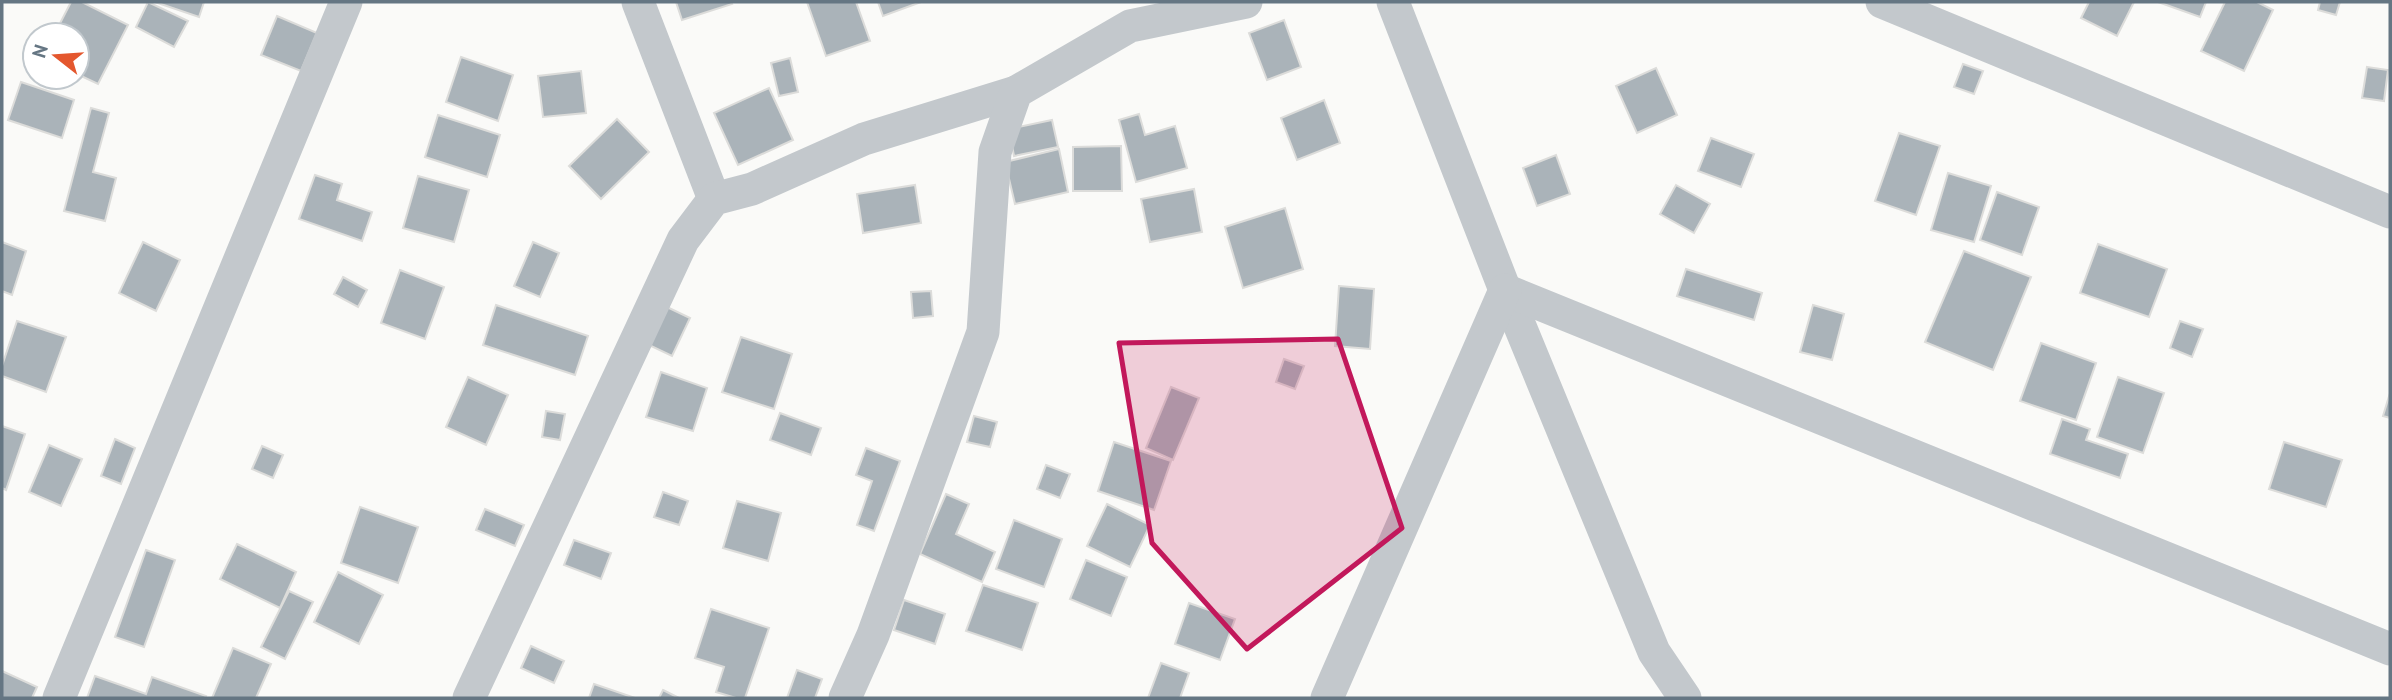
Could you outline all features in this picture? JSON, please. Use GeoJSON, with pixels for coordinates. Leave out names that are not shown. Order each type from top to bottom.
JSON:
{"type":"FeatureCollection","features":[{"type":"Feature","properties":{"kind":"street"},"geometry":{"type":"LineString","coordinates":[[59,698],[346,2]]}},
{"type":"Feature","properties":{"kind":"street"},"geometry":{"type":"LineString","coordinates":[[638,2],[714,199]]}},
{"type":"Feature","properties":{"kind":"street"},"geometry":{"type":"LineString","coordinates":[[469,698],[683,240],[714,199],[752,189],[864,139],[1016,92],[1130,26],[1246,2]]}},
{"type":"Feature","properties":{"kind":"street"},"geometry":{"type":"LineString","coordinates":[[1393,2],[1505,290],[1654,652],[1685,698]]}},
{"type":"Feature","properties":{"kind":"street"},"geometry":{"type":"LineString","coordinates":[[1882,2],[2390,212]]}},
{"type":"Feature","properties":{"kind":"street"},"geometry":{"type":"LineString","coordinates":[[845,698],[873,635],[983,331],[995,152],[1016,92]]}},
{"type":"Feature","properties":{"kind":"street"},"geometry":{"type":"LineString","coordinates":[[1505,290],[2390,649]]}},
{"type":"Feature","properties":{"kind":"street"},"geometry":{"type":"LineString","coordinates":[[1327,698],[1505,290]]}},
{"type":"Feature","properties":{"kind":"highlighted area"},"geometry":{"type":"Polygon","coordinates":[[[1338,339],[1402,528],[1247,649],[1152,543],[1119,343],[1338,339]]]}},
{"type":"Feature","properties":{"kind":"building"},"geometry":{"type":"Polygon","coordinates":[[[71,2],[82,2],[128,25],[98,84],[91,81],[91,21],[61,21],[71,2]]]}},
{"type":"Feature","properties":{"kind":"building"},"geometry":{"type":"Polygon","coordinates":[[[148,2],[188,21],[174,47],[136,27],[148,2]]]}},
{"type":"Feature","properties":{"kind":"building"},"geometry":{"type":"Polygon","coordinates":[[[155,2],[204,2],[199,17],[155,2]]]}},
{"type":"Feature","properties":{"kind":"building"},"geometry":{"type":"Polygon","coordinates":[[[676,2],[731,2],[732,4],[682,20],[676,2]]]}},
{"type":"Feature","properties":{"kind":"building"},"geometry":{"type":"Polygon","coordinates":[[[807,2],[856,2],[870,41],[826,56],[807,2]]]}},
{"type":"Feature","properties":{"kind":"building"},"geometry":{"type":"Polygon","coordinates":[[[878,2],[921,2],[883,16],[878,2]]]}},
{"type":"Feature","properties":{"kind":"building"},"geometry":{"type":"Polygon","coordinates":[[[2089,2],[2134,2],[2117,36],[2081,18],[2089,2]]]}},
{"type":"Feature","properties":{"kind":"building"},"geometry":{"type":"Polygon","coordinates":[[[2158,2],[2206,2],[2200,17],[2158,2]]]}},
{"type":"Feature","properties":{"kind":"building"},"geometry":{"type":"Polygon","coordinates":[[[2225,2],[2257,2],[2273,10],[2244,71],[2201,51],[2225,2]]]}},
{"type":"Feature","properties":{"kind":"building"},"geometry":{"type":"Polygon","coordinates":[[[2320,2],[2340,2],[2336,15],[2318,10],[2320,2]]]}},
{"type":"Feature","properties":{"kind":"building"},"geometry":{"type":"Polygon","coordinates":[[[277,16],[317,33],[301,71],[261,55],[277,16]]]}},
{"type":"Feature","properties":{"kind":"building"},"geometry":{"type":"Polygon","coordinates":[[[1284,20],[1301,67],[1267,80],[1249,33],[1284,20]]]}},
{"type":"Feature","properties":{"kind":"building"},"geometry":{"type":"Polygon","coordinates":[[[461,57],[513,75],[498,121],[446,102],[461,57]]]}},
{"type":"Feature","properties":{"kind":"building"},"geometry":{"type":"Polygon","coordinates":[[[790,58],[798,92],[779,96],[771,63],[790,58]]]}},
{"type":"Feature","properties":{"kind":"building"},"geometry":{"type":"Polygon","coordinates":[[[1963,64],[1983,71],[1974,94],[1954,87],[1963,64]]]}},
{"type":"Feature","properties":{"kind":"building"},"geometry":{"type":"Polygon","coordinates":[[[2367,67],[2388,70],[2384,101],[2362,98],[2367,67]]]}},
{"type":"Feature","properties":{"kind":"building"},"geometry":{"type":"Polygon","coordinates":[[[1656,68],[1677,115],[1637,133],[1616,86],[1656,68]]]}},
{"type":"Feature","properties":{"kind":"building"},"geometry":{"type":"Polygon","coordinates":[[[581,71],[586,113],[543,117],[538,76],[581,71]]]}},
{"type":"Feature","properties":{"kind":"building"},"geometry":{"type":"Polygon","coordinates":[[[21,82],[21,91],[48,91],[74,100],[62,138],[8,120],[21,82]]]}},
{"type":"Feature","properties":{"kind":"building"},"geometry":{"type":"Polygon","coordinates":[[[769,88],[793,140],[738,165],[714,113],[769,88]]]}},
{"type":"Feature","properties":{"kind":"building"},"geometry":{"type":"Polygon","coordinates":[[[1324,100],[1340,143],[1297,160],[1281,118],[1324,100]]]}},
{"type":"Feature","properties":{"kind":"building"},"geometry":{"type":"Polygon","coordinates":[[[91,108],[109,113],[93,172],[116,178],[105,221],[64,211],[91,108]]]}},
{"type":"Feature","properties":{"kind":"building"},"geometry":{"type":"Polygon","coordinates":[[[1139,114],[1145,135],[1175,126],[1187,168],[1136,182],[1119,120],[1139,114]]]}},
{"type":"Feature","properties":{"kind":"building"},"geometry":{"type":"Polygon","coordinates":[[[438,115],[500,135],[487,177],[425,157],[438,115]]]}},
{"type":"Feature","properties":{"kind":"building"},"geometry":{"type":"Polygon","coordinates":[[[617,119],[649,152],[601,199],[569,166],[617,119]]]}},
{"type":"Feature","properties":{"kind":"building"},"geometry":{"type":"Polygon","coordinates":[[[1052,120],[1058,147],[1014,156],[1009,129],[1052,120]]]}},
{"type":"Feature","properties":{"kind":"building"},"geometry":{"type":"Polygon","coordinates":[[[1899,133],[1940,146],[1916,215],[1875,201],[1899,133]]]}},
{"type":"Feature","properties":{"kind":"building"},"geometry":{"type":"Polygon","coordinates":[[[1711,138],[1754,154],[1741,187],[1698,171],[1711,138]]]}},
{"type":"Feature","properties":{"kind":"building"},"geometry":{"type":"Polygon","coordinates":[[[1121,146],[1122,191],[1073,191],[1073,147],[1121,146]]]}},
{"type":"Feature","properties":{"kind":"building"},"geometry":{"type":"Polygon","coordinates":[[[1059,149],[1068,192],[1015,204],[1005,162],[1059,149]]]}},
{"type":"Feature","properties":{"kind":"building"},"geometry":{"type":"Polygon","coordinates":[[[1556,155],[1570,194],[1537,206],[1523,168],[1556,155]]]}},
{"type":"Feature","properties":{"kind":"building"},"geometry":{"type":"Polygon","coordinates":[[[1948,173],[1991,186],[1974,242],[1931,230],[1948,173]]]}},
{"type":"Feature","properties":{"kind":"building"},"geometry":{"type":"Polygon","coordinates":[[[315,175],[342,184],[337,200],[372,212],[362,241],[299,219],[315,175]]]}},
{"type":"Feature","properties":{"kind":"building"},"geometry":{"type":"Polygon","coordinates":[[[418,176],[469,190],[454,242],[403,228],[418,176]]]}},
{"type":"Feature","properties":{"kind":"building"},"geometry":{"type":"Polygon","coordinates":[[[915,185],[921,223],[863,233],[857,194],[915,185]]]}},
{"type":"Feature","properties":{"kind":"building"},"geometry":{"type":"Polygon","coordinates":[[[1676,185],[1710,204],[1694,233],[1660,214],[1676,185]]]}},
{"type":"Feature","properties":{"kind":"building"},"geometry":{"type":"Polygon","coordinates":[[[1194,189],[1202,232],[1150,242],[1141,199],[1194,189]]]}},
{"type":"Feature","properties":{"kind":"building"},"geometry":{"type":"Polygon","coordinates":[[[1997,192],[2039,207],[2022,255],[1980,240],[1997,192]]]}},
{"type":"Feature","properties":{"kind":"building"},"geometry":{"type":"Polygon","coordinates":[[[1285,208],[1303,269],[1243,288],[1225,227],[1285,208]]]}},
{"type":"Feature","properties":{"kind":"building"},"geometry":{"type":"Polygon","coordinates":[[[2,242],[26,251],[12,295],[2,291],[2,242]]]}},
{"type":"Feature","properties":{"kind":"building"},"geometry":{"type":"Polygon","coordinates":[[[143,242],[180,260],[156,311],[119,293],[143,242]]]}},
{"type":"Feature","properties":{"kind":"building"},"geometry":{"type":"Polygon","coordinates":[[[533,242],[559,253],[540,297],[514,286],[533,242]]]}},
{"type":"Feature","properties":{"kind":"building"},"geometry":{"type":"Polygon","coordinates":[[[2098,244],[2167,269],[2149,317],[2080,293],[2098,244]]]}},
{"type":"Feature","properties":{"kind":"building"},"geometry":{"type":"Polygon","coordinates":[[[1964,251],[2031,277],[1993,370],[1925,342],[1964,251]]]}},
{"type":"Feature","properties":{"kind":"building"},"geometry":{"type":"Polygon","coordinates":[[[1686,269],[1762,293],[1754,320],[1677,296],[1686,269]]]}},
{"type":"Feature","properties":{"kind":"building"},"geometry":{"type":"Polygon","coordinates":[[[400,270],[444,287],[425,339],[381,323],[400,270]]]}},
{"type":"Feature","properties":{"kind":"building"},"geometry":{"type":"Polygon","coordinates":[[[343,277],[367,290],[358,307],[334,294],[343,277]]]}},
{"type":"Feature","properties":{"kind":"building"},"geometry":{"type":"Polygon","coordinates":[[[1339,286],[1374,289],[1370,349],[1335,346],[1339,286]]]}},
{"type":"Feature","properties":{"kind":"building"},"geometry":{"type":"Polygon","coordinates":[[[931,291],[933,316],[913,318],[911,292],[931,291]]]}},
{"type":"Feature","properties":{"kind":"building"},"geometry":{"type":"Polygon","coordinates":[[[496,305],[588,336],[575,375],[483,345],[496,305]]]}},
{"type":"Feature","properties":{"kind":"building"},"geometry":{"type":"Polygon","coordinates":[[[1813,305],[1844,314],[1832,360],[1800,352],[1813,305]]]}},
{"type":"Feature","properties":{"kind":"building"},"geometry":{"type":"Polygon","coordinates":[[[667,307],[690,318],[672,356],[649,345],[667,307]]]}},
{"type":"Feature","properties":{"kind":"building"},"geometry":{"type":"Polygon","coordinates":[[[17,321],[66,337],[46,392],[2,376],[2,366],[17,321]]]}},
{"type":"Feature","properties":{"kind":"building"},"geometry":{"type":"Polygon","coordinates":[[[2180,321],[2203,329],[2192,357],[2170,348],[2180,321]]]}},
{"type":"Feature","properties":{"kind":"building"},"geometry":{"type":"Polygon","coordinates":[[[741,337],[792,354],[774,409],[722,392],[741,337]]]}},
{"type":"Feature","properties":{"kind":"building"},"geometry":{"type":"Polygon","coordinates":[[[2041,343],[2096,363],[2076,420],[2020,401],[2041,343]]]}},
{"type":"Feature","properties":{"kind":"building"},"geometry":{"type":"Polygon","coordinates":[[[1284,359],[1304,366],[1295,389],[1276,382],[1284,359]]]}},
{"type":"Feature","properties":{"kind":"building"},"geometry":{"type":"Polygon","coordinates":[[[661,372],[707,388],[693,431],[646,417],[661,372]]]}},
{"type":"Feature","properties":{"kind":"building"},"geometry":{"type":"Polygon","coordinates":[[[468,377],[508,395],[486,445],[446,427],[468,377]]]}},
{"type":"Feature","properties":{"kind":"building"},"geometry":{"type":"Polygon","coordinates":[[[2118,377],[2164,393],[2143,453],[2097,437],[2118,377]]]}},
{"type":"Feature","properties":{"kind":"building"},"geometry":{"type":"Polygon","coordinates":[[[1171,387],[1199,398],[1173,460],[1146,448],[1171,387]]]}},
{"type":"Feature","properties":{"kind":"building"},"geometry":{"type":"Polygon","coordinates":[[[2390,393],[2390,418],[2383,416],[2390,393]]]}},
{"type":"Feature","properties":{"kind":"building"},"geometry":{"type":"Polygon","coordinates":[[[546,411],[565,414],[560,440],[542,437],[546,411]]]}},
{"type":"Feature","properties":{"kind":"building"},"geometry":{"type":"Polygon","coordinates":[[[780,413],[821,428],[811,455],[770,440],[780,413]]]}},
{"type":"Feature","properties":{"kind":"building"},"geometry":{"type":"Polygon","coordinates":[[[974,416],[997,422],[990,447],[967,442],[974,416]]]}},
{"type":"Feature","properties":{"kind":"building"},"geometry":{"type":"Polygon","coordinates":[[[2062,419],[2090,429],[2086,440],[2128,454],[2120,478],[2050,454],[2062,419]]]}},
{"type":"Feature","properties":{"kind":"building"},"geometry":{"type":"Polygon","coordinates":[[[2,426],[25,434],[6,490],[2,488],[2,426]]]}},
{"type":"Feature","properties":{"kind":"building"},"geometry":{"type":"Polygon","coordinates":[[[115,439],[135,448],[121,484],[101,476],[115,439]]]}},
{"type":"Feature","properties":{"kind":"building"},"geometry":{"type":"Polygon","coordinates":[[[1114,442],[1171,461],[1154,510],[1098,491],[1114,442]]]}},
{"type":"Feature","properties":{"kind":"building"},"geometry":{"type":"Polygon","coordinates":[[[2284,442],[2342,460],[2326,507],[2269,489],[2284,442]]]}},
{"type":"Feature","properties":{"kind":"building"},"geometry":{"type":"Polygon","coordinates":[[[49,445],[82,459],[61,506],[29,492],[49,445]]]}},
{"type":"Feature","properties":{"kind":"building"},"geometry":{"type":"Polygon","coordinates":[[[262,446],[283,455],[273,478],[252,469],[262,446]]]}},
{"type":"Feature","properties":{"kind":"building"},"geometry":{"type":"Polygon","coordinates":[[[866,448],[900,461],[874,531],[857,525],[872,481],[856,475],[866,448]]]}},
{"type":"Feature","properties":{"kind":"building"},"geometry":{"type":"Polygon","coordinates":[[[1046,465],[1070,474],[1060,498],[1037,489],[1046,465]]]}},
{"type":"Feature","properties":{"kind":"building"},"geometry":{"type":"Polygon","coordinates":[[[663,492],[688,501],[679,525],[654,517],[663,492]]]}},
{"type":"Feature","properties":{"kind":"building"},"geometry":{"type":"Polygon","coordinates":[[[946,494],[969,504],[956,534],[995,552],[982,582],[920,554],[946,494]]]}},
{"type":"Feature","properties":{"kind":"building"},"geometry":{"type":"Polygon","coordinates":[[[737,501],[781,513],[768,561],[723,548],[737,501]]]}},
{"type":"Feature","properties":{"kind":"building"},"geometry":{"type":"Polygon","coordinates":[[[1107,504],[1150,525],[1130,567],[1087,546],[1107,504]]]}},
{"type":"Feature","properties":{"kind":"building"},"geometry":{"type":"Polygon","coordinates":[[[360,507],[418,527],[398,583],[341,563],[360,507]]]}},
{"type":"Feature","properties":{"kind":"building"},"geometry":{"type":"Polygon","coordinates":[[[485,509],[524,525],[515,546],[476,530],[485,509]]]}},
{"type":"Feature","properties":{"kind":"building"},"geometry":{"type":"Polygon","coordinates":[[[1014,520],[1062,539],[1044,587],[996,569],[1014,520]]]}},
{"type":"Feature","properties":{"kind":"building"},"geometry":{"type":"Polygon","coordinates":[[[574,540],[611,553],[601,579],[564,565],[574,540]]]}},
{"type":"Feature","properties":{"kind":"building"},"geometry":{"type":"Polygon","coordinates":[[[237,544],[296,572],[280,608],[220,579],[237,544]]]}},
{"type":"Feature","properties":{"kind":"building"},"geometry":{"type":"Polygon","coordinates":[[[146,550],[175,560],[144,647],[115,637],[146,550]]]}},
{"type":"Feature","properties":{"kind":"building"},"geometry":{"type":"Polygon","coordinates":[[[1086,560],[1127,577],[1111,616],[1070,599],[1086,560]]]}},
{"type":"Feature","properties":{"kind":"building"},"geometry":{"type":"Polygon","coordinates":[[[338,572],[383,595],[359,644],[314,622],[338,572]]]}},
{"type":"Feature","properties":{"kind":"building"},"geometry":{"type":"Polygon","coordinates":[[[983,585],[1038,603],[1022,650],[966,631],[983,585]]]}},
{"type":"Feature","properties":{"kind":"building"},"geometry":{"type":"Polygon","coordinates":[[[289,591],[313,602],[285,659],[261,647],[289,591]]]}},
{"type":"Feature","properties":{"kind":"building"},"geometry":{"type":"Polygon","coordinates":[[[904,600],[945,614],[935,644],[894,630],[904,600]]]}},
{"type":"Feature","properties":{"kind":"building"},"geometry":{"type":"Polygon","coordinates":[[[1189,603],[1235,619],[1220,660],[1175,644],[1189,603]]]}},
{"type":"Feature","properties":{"kind":"building"},"geometry":{"type":"Polygon","coordinates":[[[711,609],[769,628],[745,698],[716,692],[724,667],[695,658],[711,609]]]}},
{"type":"Feature","properties":{"kind":"building"},"geometry":{"type":"Polygon","coordinates":[[[531,646],[564,661],[554,683],[521,668],[531,646]]]}},
{"type":"Feature","properties":{"kind":"building"},"geometry":{"type":"Polygon","coordinates":[[[233,648],[271,664],[256,698],[212,698],[233,648]]]}},
{"type":"Feature","properties":{"kind":"building"},"geometry":{"type":"Polygon","coordinates":[[[1161,663],[1189,673],[1180,698],[1148,698],[1161,663]]]}},
{"type":"Feature","properties":{"kind":"building"},"geometry":{"type":"Polygon","coordinates":[[[797,670],[822,679],[815,698],[787,698],[797,670]]]}},
{"type":"Feature","properties":{"kind":"building"},"geometry":{"type":"Polygon","coordinates":[[[2,671],[37,687],[32,698],[2,698],[2,671]]]}},
{"type":"Feature","properties":{"kind":"building"},"geometry":{"type":"Polygon","coordinates":[[[95,676],[146,694],[152,677],[206,696],[87,698],[95,676]]]}},
{"type":"Feature","properties":{"kind":"building"},"geometry":{"type":"Polygon","coordinates":[[[594,684],[635,698],[589,698],[594,684]]]}},
{"type":"Feature","properties":{"kind":"building"},"geometry":{"type":"Polygon","coordinates":[[[663,690],[679,698],[659,698],[663,690]]]}}]}
